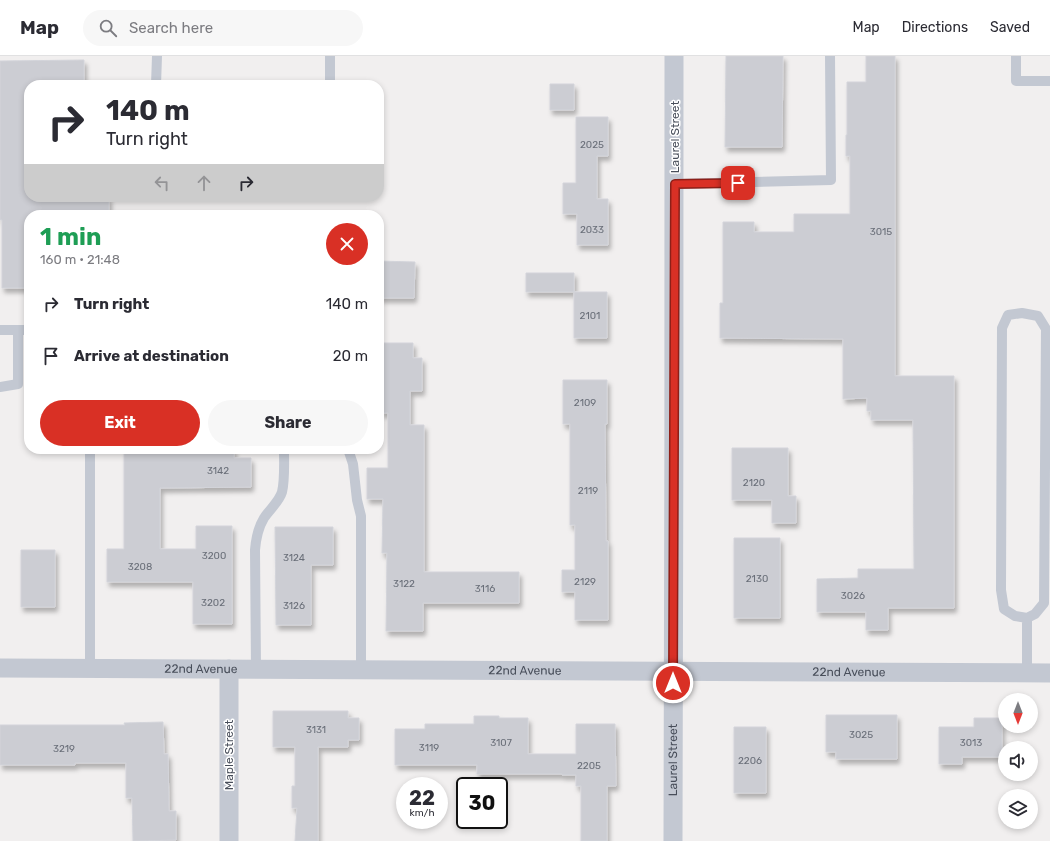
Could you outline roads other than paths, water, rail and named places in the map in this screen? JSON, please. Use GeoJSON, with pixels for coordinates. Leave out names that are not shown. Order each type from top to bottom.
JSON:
{"type":"FeatureCollection","features":[{"type":"Feature","properties":{"kind":"street","name":"Laurel Street"},"geometry":{"type":"LineString","coordinates":[[673,841],[674,56]]}},
{"type":"Feature","properties":{"kind":"street","name":"22nd Avenue"},"geometry":{"type":"LineString","coordinates":[[0,668],[1050,673]]}},
{"type":"Feature","properties":{"kind":"street","name":"Maple Street"},"geometry":{"type":"LineString","coordinates":[[229,669],[229,841]]}},
{"type":"Feature","properties":{"kind":"lane"},"geometry":{"type":"LineString","coordinates":[[156,80],[157,56]]}},
{"type":"Feature","properties":{"kind":"lane"},"geometry":{"type":"LineString","coordinates":[[330,56],[330,80]]}},
{"type":"Feature","properties":{"kind":"lane"},"geometry":{"type":"LineString","coordinates":[[675,184],[832,180],[830,56]]}},
{"type":"Feature","properties":{"kind":"lane"},"geometry":{"type":"LineString","coordinates":[[1016,56],[1016,82],[1050,81]]}},
{"type":"Feature","properties":{"kind":"lane"},"geometry":{"type":"LineString","coordinates":[[1022,313],[1038,316],[1046,329],[1044,604],[1035,614],[1027,618],[1015,616],[1004,609],[1001,590],[1002,328],[1008,316],[1022,313]]}},
{"type":"Feature","properties":{"kind":"lane"},"geometry":{"type":"LineString","coordinates":[[0,330],[24,330]]}},
{"type":"Feature","properties":{"kind":"lane"},"geometry":{"type":"LineString","coordinates":[[0,387],[18,384],[18,330]]}},
{"type":"Feature","properties":{"kind":"lane"},"geometry":{"type":"LineString","coordinates":[[90,454],[90,669]]}},
{"type":"Feature","properties":{"kind":"lane"},"geometry":{"type":"LineString","coordinates":[[256,669],[256,541],[258,531],[264,518],[282,493],[284,454]]}},
{"type":"Feature","properties":{"kind":"lane"},"geometry":{"type":"LineString","coordinates":[[350,454],[353,464],[357,500],[361,516],[361,669]]}},
{"type":"Feature","properties":{"kind":"lane"},"geometry":{"type":"LineString","coordinates":[[1027,618],[1027,673]]}}]}
